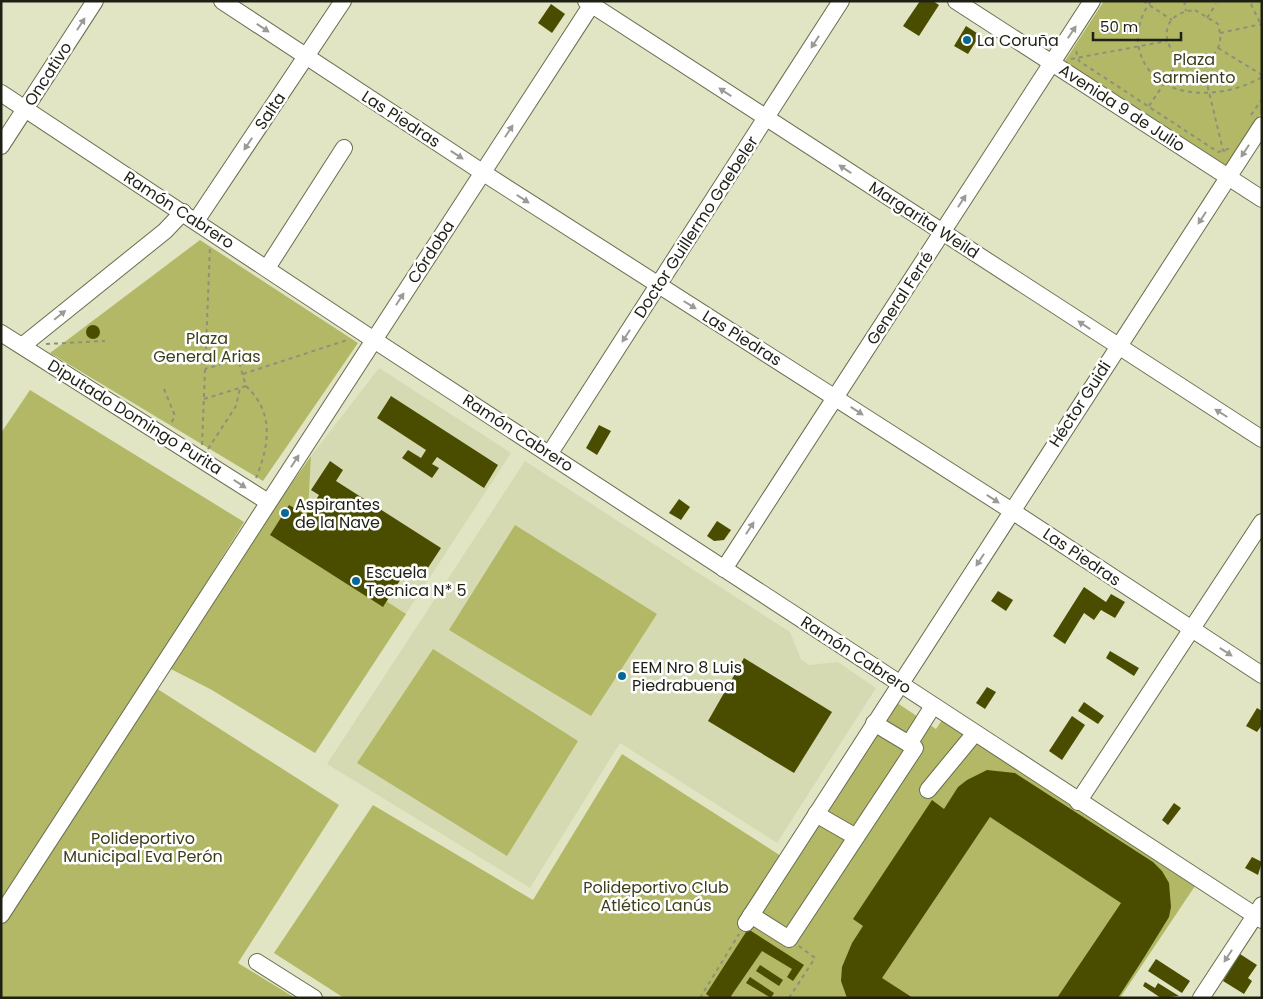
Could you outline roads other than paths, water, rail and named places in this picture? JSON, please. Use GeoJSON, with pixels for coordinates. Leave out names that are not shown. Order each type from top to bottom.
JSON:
{"type":"FeatureCollection","features":[{"type":"Feature","properties":{"kind":"street","name":"Oncativo"},"geometry":{"type":"LineString","coordinates":[[1,146],[95,1]]}},
{"type":"Feature","properties":{"kind":"street","name":"Las Piedras"},"geometry":{"type":"LineString","coordinates":[[222,1],[482,172],[836,397],[1262,675]]}},
{"type":"Feature","properties":{"kind":"street","name":"Salta"},"geometry":{"type":"LineString","coordinates":[[22,346],[166,231],[189,216],[307,57],[343,1]]}},
{"type":"Feature","properties":{"kind":"street","name":"Doctor Guillermo Gaebeler"},"geometry":{"type":"LineString","coordinates":[[550,453],[842,1]]}},
{"type":"Feature","properties":{"kind":"street","name":"Avenida 9 de Julio"},"geometry":{"type":"LineString","coordinates":[[956,1],[1051,63],[1145,113],[1229,177],[1262,199]]}},
{"type":"Feature","properties":{"kind":"street","name":"General Ferré"},"geometry":{"type":"LineString","coordinates":[[724,569],[1092,1]]}},
{"type":"Feature","properties":{"kind":"street","name":"Margarita Weild"},"geometry":{"type":"LineString","coordinates":[[590,2],[1117,347],[1262,439]]}},
{"type":"Feature","properties":{"kind":"street","name":"Córdoba"},"geometry":{"type":"LineString","coordinates":[[1,915],[268,502],[369,337],[482,172],[590,2]]}},
{"type":"Feature","properties":{"kind":"street","name":"Ramón Cabrero"},"geometry":{"type":"LineString","coordinates":[[1,93],[1078,802]]}},
{"type":"Feature","properties":{"kind":"street","name":"Héctor Guidi"},"geometry":{"type":"LineString","coordinates":[[856,837],[789,939],[748,919],[816,814],[878,725],[1117,347],[1229,177],[1255,123]]}},
{"type":"Feature","properties":{"kind":"street"},"geometry":{"type":"LineString","coordinates":[[267,268],[344,148]]}},
{"type":"Feature","properties":{"kind":"street","name":"Diputado Domingo Purita"},"geometry":{"type":"LineString","coordinates":[[1,333],[268,502]]}},
{"type":"Feature","properties":{"kind":"street"},"geometry":{"type":"LineString","coordinates":[[1201,998],[1260,913],[1078,802],[1262,522]]}},
{"type":"Feature","properties":{"kind":"street"},"geometry":{"type":"LineString","coordinates":[[909,744],[933,706]]}},
{"type":"Feature","properties":{"kind":"street"},"geometry":{"type":"LineString","coordinates":[[816,814],[856,837],[915,748],[878,725]]}},
{"type":"Feature","properties":{"kind":"street"},"geometry":{"type":"LineString","coordinates":[[928,790],[975,733]]}},
{"type":"Feature","properties":{"kind":"street"},"geometry":{"type":"LineString","coordinates":[[258,962],[314,998]]}},
{"type":"Feature","properties":{"kind":"place","name":"La Coruña"},"geometry":{"type":"Point","coordinates":[967,40]}},
{"type":"Feature","properties":{"kind":"place","name":"Aspirantes de la Nave"},"geometry":{"type":"Point","coordinates":[285,513]}},
{"type":"Feature","properties":{"kind":"place","name":"Escuela Tecnica N* 5"},"geometry":{"type":"Point","coordinates":[356,581]}},
{"type":"Feature","properties":{"kind":"place","name":"EEM Nro 8 Luis Piedrabuena"},"geometry":{"type":"Point","coordinates":[622,676]}},
{"type":"Feature","properties":{"kind":"park label","name":"Plaza Sarmiento"},"geometry":{"type":"Point","coordinates":[1194,68]}},
{"type":"Feature","properties":{"kind":"park label","name":"Plaza General Arias"},"geometry":{"type":"Point","coordinates":[207,347]}},
{"type":"Feature","properties":{"kind":"park label","name":"Polideportivo Municipal Eva Perón"},"geometry":{"type":"Point","coordinates":[143,847]}},
{"type":"Feature","properties":{"kind":"park label","name":"Polideportivo Club Atlético Lanús"},"geometry":{"type":"Point","coordinates":[656,896]}}]}
